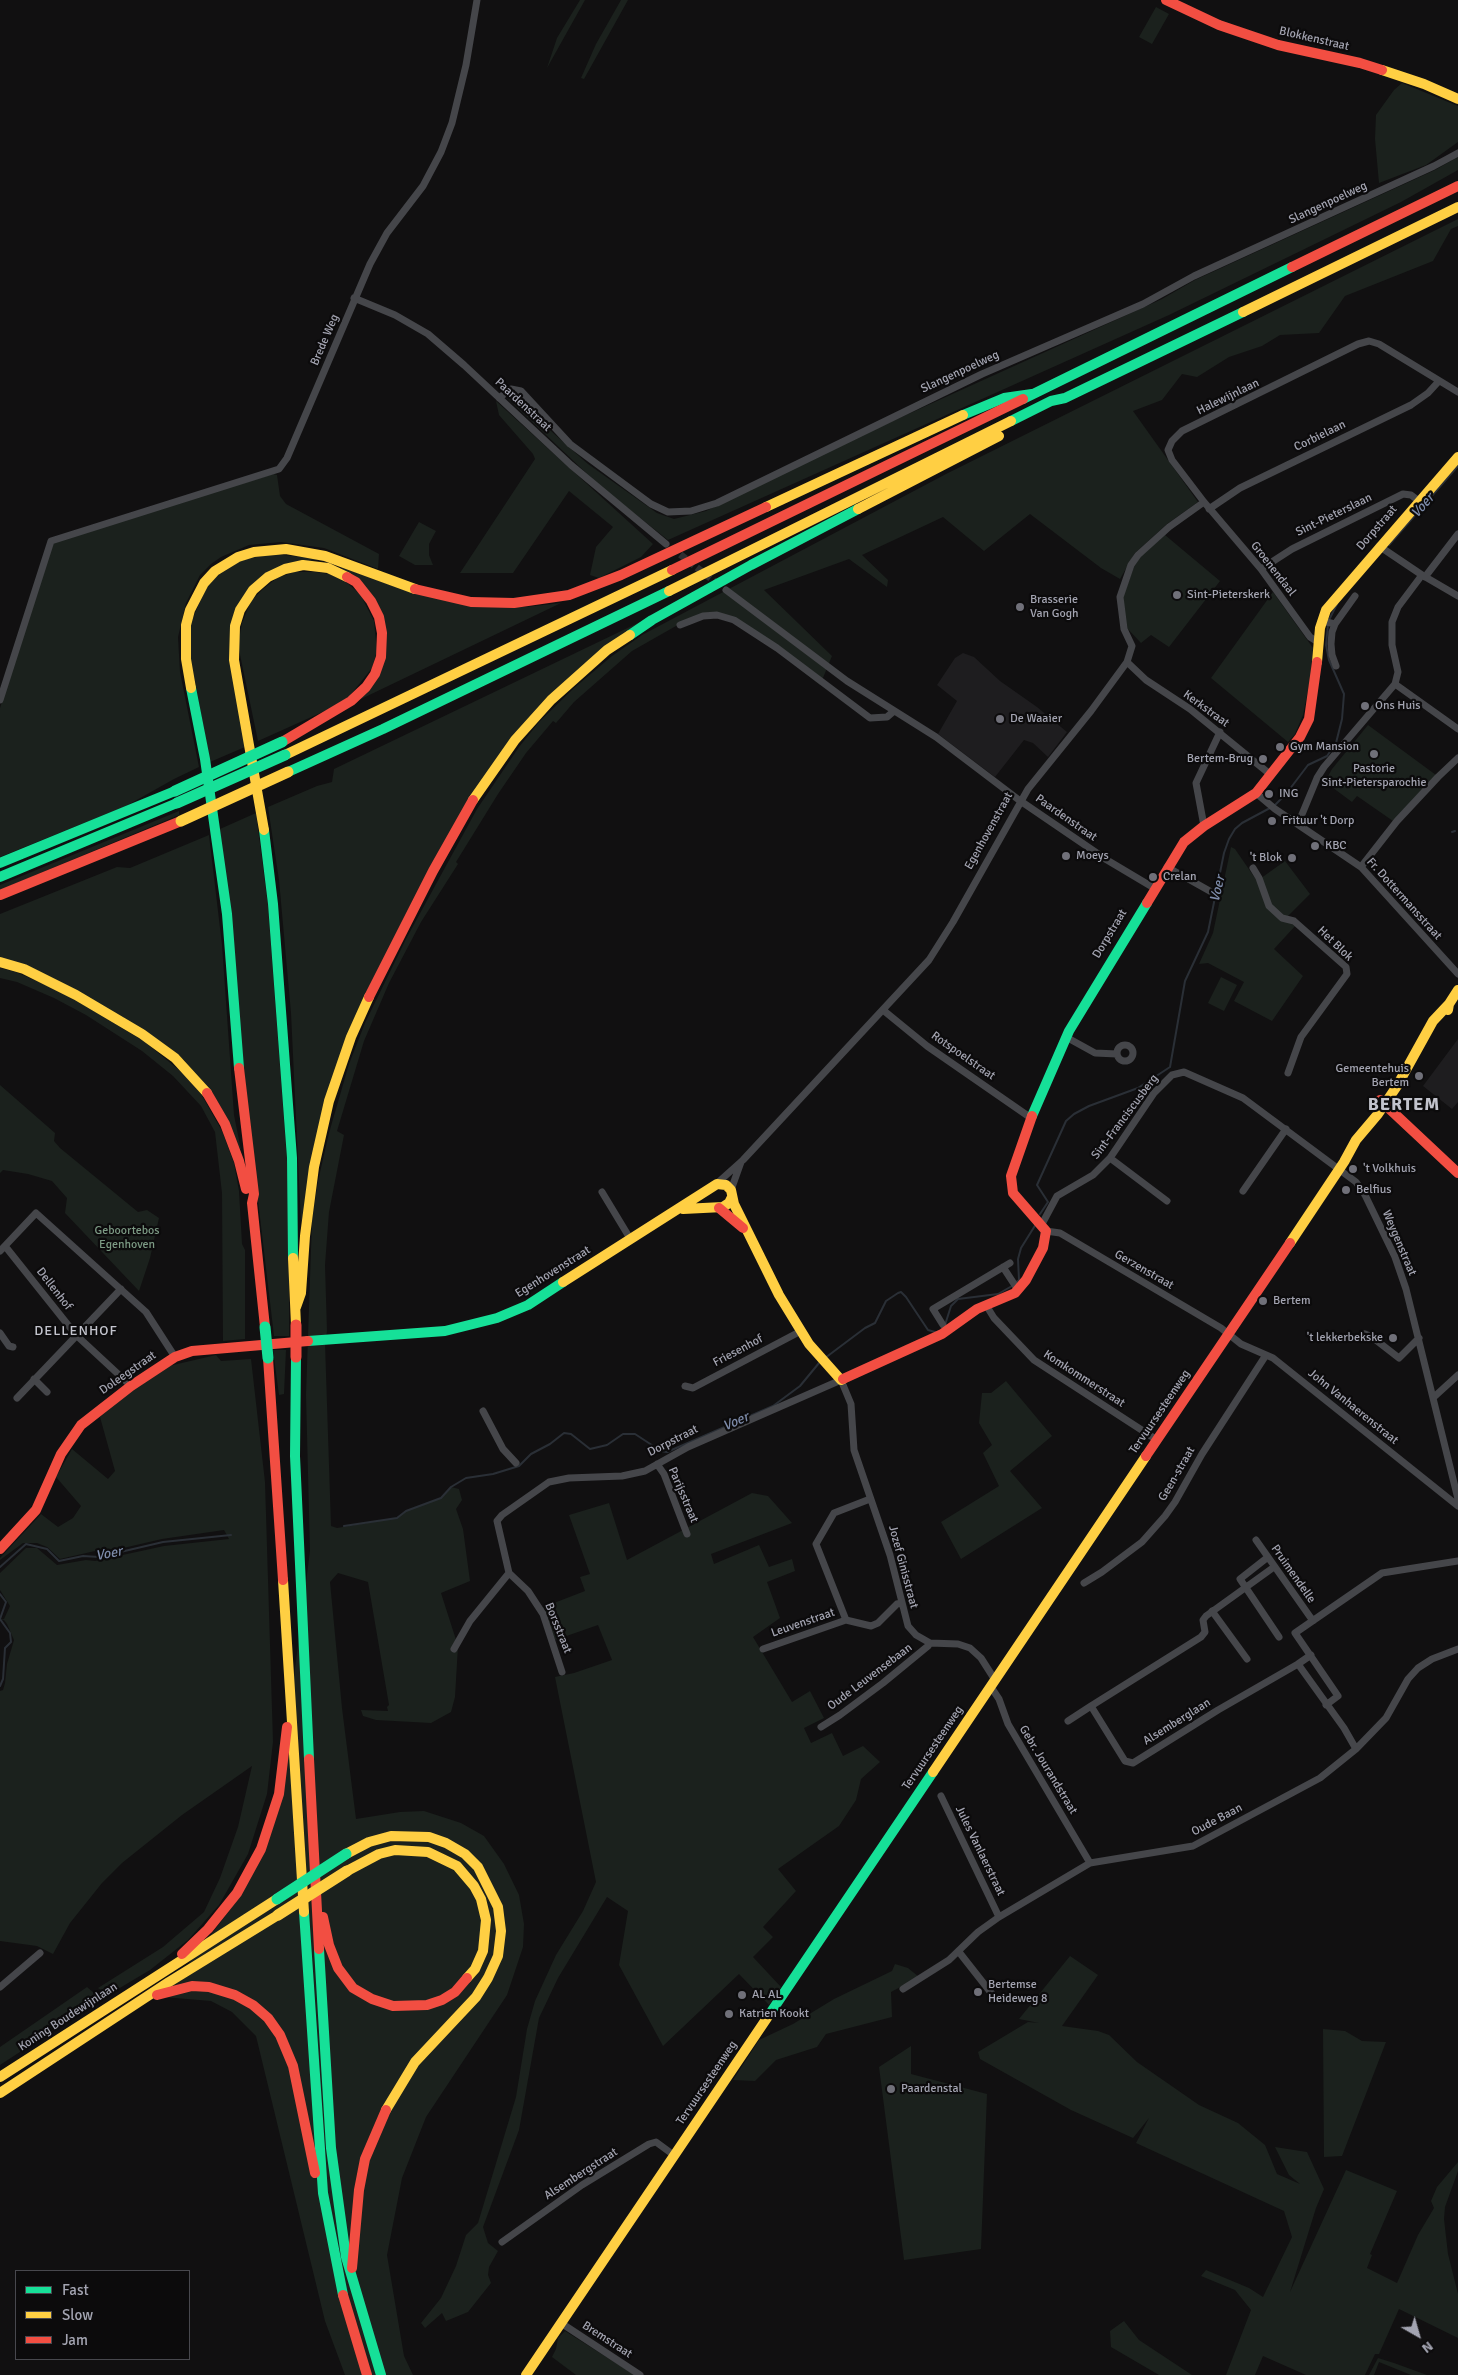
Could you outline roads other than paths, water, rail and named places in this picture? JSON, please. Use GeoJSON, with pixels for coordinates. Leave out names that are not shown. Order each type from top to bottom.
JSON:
{"type":"FeatureCollection","features":[{"type":"Feature","properties":{"kind":"main road","name":"Blokkenstraat"},"geometry":{"type":"LineString","coordinates":[[1166,0],[1219,26],[1270,43],[1360,63],[1424,84],[1458,99]]}},
{"type":"Feature","properties":{"kind":"main road"},"geometry":{"type":"LineString","coordinates":[[0,877],[177,804],[285,755],[710,552],[1458,186]]}},
{"type":"Feature","properties":{"kind":"main road"},"geometry":{"type":"LineString","coordinates":[[296,1307],[301,1293],[305,1236],[314,1166],[329,1101],[351,1037],[387,959],[451,839],[497,764],[528,724],[579,674],[618,643],[652,620],[751,565],[1054,407],[1065,398],[1458,207]]}},
{"type":"Feature","properties":{"kind":"main road"},"geometry":{"type":"LineString","coordinates":[[252,1203],[254,1194],[242,1104],[227,914],[205,759],[187,672],[186,625],[190,610],[204,582],[215,571],[238,557],[269,550],[305,552],[325,556],[415,589],[471,602],[514,603],[569,595],[636,568],[964,415],[1004,398],[1032,394]]}},
{"type":"Feature","properties":{"kind":"main road"},"geometry":{"type":"LineString","coordinates":[[0,896],[180,821],[383,729],[613,619],[1051,400],[1065,398]]}},
{"type":"Feature","properties":{"kind":"main road","name":"Dorpstraat"},"geometry":{"type":"LineString","coordinates":[[1044,1227],[1018,1200],[1011,1187],[1012,1171],[1031,1118],[1066,1037],[1154,888],[1184,842],[1204,826],[1256,793],[1292,749],[1306,725],[1314,693],[1318,642],[1329,622],[1333,599],[1383,549],[1419,501],[1458,457]]}},
{"type":"Feature","properties":{"kind":"main road"},"geometry":{"type":"LineString","coordinates":[[0,863],[175,791],[282,742],[351,701],[366,687],[375,674],[381,657],[382,633],[379,617],[371,601],[356,582],[339,572],[320,566],[303,565],[285,569],[268,577],[247,597],[235,626],[233,643],[234,660],[245,720],[262,816],[273,904],[292,1158],[293,1294],[296,1307],[295,1456],[316,1904],[330,2148],[346,2257],[369,2340],[382,2375]]}},
{"type":"Feature","properties":{"kind":"main road"},"geometry":{"type":"LineString","coordinates":[[0,962],[24,969],[55,983],[142,1034],[175,1058],[205,1090],[226,1124],[252,1203],[268,1358],[323,2193],[343,2297],[367,2375]]}},
{"type":"Feature","properties":{"kind":"main road","name":"Tervuursesteenweg"},"geometry":{"type":"LineString","coordinates":[[526,2375],[1339,1169],[1360,1134],[1383,1102],[1400,1070],[1416,1053],[1442,1008],[1449,1004],[1458,990]]}},
{"type":"Feature","properties":{"kind":"main road"},"geometry":{"type":"LineString","coordinates":[[1383,1102],[1458,1173]]}},
{"type":"Feature","properties":{"kind":"main road"},"geometry":{"type":"LineString","coordinates":[[748,1234],[709,1198],[712,1187],[723,1184],[732,1193],[748,1234],[801,1331],[841,1380]]}},
{"type":"Feature","properties":{"kind":"main road","name":"Egenhovenstraat"},"geometry":{"type":"LineString","coordinates":[[344,1338],[445,1331],[497,1318],[528,1305],[712,1187]]}},
{"type":"Feature","properties":{"kind":"main road","name":"Egenhovenstraat"},"geometry":{"type":"LineString","coordinates":[[677,1210],[727,1206],[732,1193]]}},
{"type":"Feature","properties":{"kind":"main road"},"geometry":{"type":"LineString","coordinates":[[1016,1286],[1043,1248],[1044,1227]]}},
{"type":"Feature","properties":{"kind":"main road","name":"Dorpstraat"},"geometry":{"type":"LineString","coordinates":[[841,1380],[942,1334],[972,1312],[1007,1297],[1016,1286]]}},
{"type":"Feature","properties":{"kind":"main road","name":"Doleegstraat"},"geometry":{"type":"LineString","coordinates":[[0,1549],[36,1510],[61,1454],[75,1432],[92,1415],[175,1357],[192,1351],[220,1346],[344,1338]]}},
{"type":"Feature","properties":{"kind":"main road"},"geometry":{"type":"LineString","coordinates":[[150,1979],[184,1952],[208,1928],[237,1893],[250,1872],[271,1823],[279,1794],[290,1707]]}},
{"type":"Feature","properties":{"kind":"main road"},"geometry":{"type":"LineString","coordinates":[[150,1979],[346,1854],[369,1842],[391,1836],[429,1837],[446,1843],[464,1854],[478,1867],[488,1882],[498,1907],[501,1931],[498,1956],[488,1978],[476,1997],[415,2062],[395,2092],[378,2124],[365,2159],[359,2190],[354,2223],[354,2257],[351,2273]]}},
{"type":"Feature","properties":{"kind":"main road"},"geometry":{"type":"LineString","coordinates":[[0,2093],[149,1997],[169,1982],[348,1871],[379,1854],[395,1850],[428,1852],[456,1866],[474,1886],[481,1899],[486,1920],[483,1950],[475,1969],[455,1992],[427,2005],[411,2008],[393,2006],[372,1999],[353,1988],[338,1968],[328,1945],[322,1916],[316,1904]]}},
{"type":"Feature","properties":{"kind":"main road","name":"Koning Boudewijnlaan"},"geometry":{"type":"LineString","coordinates":[[0,2077],[150,1979]]}},
{"type":"Feature","properties":{"kind":"main road"},"geometry":{"type":"LineString","coordinates":[[149,1997],[176,1989],[209,1987],[235,1995],[253,2005],[268,2018],[280,2034],[293,2066],[317,2184],[323,2193]]}},
{"type":"Feature","properties":{"kind":"street","name":"Brede Weg"},"geometry":{"type":"LineString","coordinates":[[0,700],[51,541],[280,469],[287,458],[370,264],[387,233],[422,186],[441,152],[452,123],[466,65],[477,0]]}},
{"type":"Feature","properties":{"kind":"street","name":"Slangenpoelweg"},"geometry":{"type":"LineString","coordinates":[[499,398],[508,390],[520,391],[570,444],[656,507],[675,512],[700,509],[717,503],[964,382],[1144,304],[1194,276],[1434,166],[1458,153]]}},
{"type":"Feature","properties":{"kind":"street","name":"Paardenstraat"},"geometry":{"type":"LineString","coordinates":[[354,298],[395,315],[428,334],[571,465],[666,544]]}},
{"type":"Feature","properties":{"kind":"street","name":"Halewijnlaan"},"geometry":{"type":"LineString","coordinates":[[1209,508],[1172,460],[1168,450],[1172,441],[1182,431],[1358,344],[1369,341],[1379,344],[1439,381]]}},
{"type":"Feature","properties":{"kind":"street"},"geometry":{"type":"LineString","coordinates":[[1439,381],[1458,392]]}},
{"type":"Feature","properties":{"kind":"street","name":"Corbielaan"},"geometry":{"type":"LineString","coordinates":[[1209,508],[1240,488],[1411,405],[1428,393],[1439,381]]}},
{"type":"Feature","properties":{"kind":"street","name":"Sint-Pieterslaan"},"geometry":{"type":"LineString","coordinates":[[1261,569],[1292,549],[1402,494],[1411,495],[1419,501]]}},
{"type":"Feature","properties":{"kind":"street"},"geometry":{"type":"LineString","coordinates":[[1127,662],[1132,646],[1124,630],[1120,597],[1131,565],[1138,555],[1169,527],[1204,502]]}},
{"type":"Feature","properties":{"kind":"street","name":"Groenendaal"},"geometry":{"type":"LineString","coordinates":[[1209,508],[1261,569],[1310,637],[1318,642]]}},
{"type":"Feature","properties":{"kind":"street"},"geometry":{"type":"LineString","coordinates":[[1298,824],[1317,778],[1324,767],[1396,684],[1398,672],[1392,645],[1392,622],[1398,607],[1458,534]]}},
{"type":"Feature","properties":{"kind":"street"},"geometry":{"type":"LineString","coordinates":[[1383,549],[1458,596]]}},
{"type":"Feature","properties":{"kind":"street","name":"Paardenstraat"},"geometry":{"type":"LineString","coordinates":[[726,590],[816,659],[949,747],[1021,801],[1107,860],[1154,888]]}},
{"type":"Feature","properties":{"kind":"street","name":"Dorpstraat"},"geometry":{"type":"LineString","coordinates":[[1336,666],[1331,650],[1332,632],[1329,622],[1355,596]]}},
{"type":"Feature","properties":{"kind":"street"},"geometry":{"type":"LineString","coordinates":[[680,625],[703,616],[717,616],[734,620],[777,648],[870,718],[887,717],[894,711]]}},
{"type":"Feature","properties":{"kind":"street","name":"Kerkstraat"},"geometry":{"type":"LineString","coordinates":[[1127,662],[1151,684],[1190,709],[1220,732],[1270,775]]}},
{"type":"Feature","properties":{"kind":"street","name":"Egenhovenstraat"},"geometry":{"type":"LineString","coordinates":[[712,1187],[743,1160],[884,1010],[934,952],[1021,801],[1127,662]]}},
{"type":"Feature","properties":{"kind":"street"},"geometry":{"type":"LineString","coordinates":[[1396,684],[1458,729]]}},
{"type":"Feature","properties":{"kind":"street"},"geometry":{"type":"LineString","coordinates":[[1204,826],[1196,783],[1220,732]]}},
{"type":"Feature","properties":{"kind":"street"},"geometry":{"type":"LineString","coordinates":[[1361,866],[1397,821],[1458,758]]}},
{"type":"Feature","properties":{"kind":"street","name":"Fr. Dottermansstraat"},"geometry":{"type":"LineString","coordinates":[[1256,793],[1272,807],[1361,866],[1458,974]]}},
{"type":"Feature","properties":{"kind":"street"},"geometry":{"type":"LineString","coordinates":[[1167,867],[1214,894]]}},
{"type":"Feature","properties":{"kind":"street","name":"Het Blok"},"geometry":{"type":"LineString","coordinates":[[1253,868],[1259,878],[1269,906],[1282,918],[1294,921],[1346,967],[1347,974],[1301,1037],[1288,1073]]}},
{"type":"Feature","properties":{"kind":"street","name":"Rotspoelstraat"},"geometry":{"type":"LineString","coordinates":[[884,1010],[927,1046],[1031,1118]]}},
{"type":"Feature","properties":{"kind":"street"},"geometry":{"type":"LineString","coordinates":[[1066,1037],[1095,1053],[1117,1054]]}},
{"type":"Feature","properties":{"kind":"street","name":"Sint-Franciscusberg"},"geometry":{"type":"LineString","coordinates":[[1044,1227],[1057,1196],[1093,1174],[1110,1158],[1154,1093],[1177,1072],[1191,1074],[1243,1098],[1339,1169]]}},
{"type":"Feature","properties":{"kind":"street"},"geometry":{"type":"LineString","coordinates":[[1242,1191],[1286,1129]]}},
{"type":"Feature","properties":{"kind":"street"},"geometry":{"type":"LineString","coordinates":[[1110,1158],[1167,1201]]}},
{"type":"Feature","properties":{"kind":"street","name":"Egenhovenstraat"},"geometry":{"type":"LineString","coordinates":[[732,1193],[743,1160]]}},
{"type":"Feature","properties":{"kind":"street","name":"Weygenstraat"},"geometry":{"type":"LineString","coordinates":[[1339,1169],[1360,1186],[1374,1212],[1406,1289],[1458,1499]]}},
{"type":"Feature","properties":{"kind":"street"},"geometry":{"type":"LineString","coordinates":[[602,1192],[631,1240]]}},
{"type":"Feature","properties":{"kind":"street"},"geometry":{"type":"LineString","coordinates":[[2,1249],[36,1213],[146,1312],[175,1357]]}},
{"type":"Feature","properties":{"kind":"street","name":"Gerzenstraat"},"geometry":{"type":"LineString","coordinates":[[1044,1227],[1060,1233],[1228,1334]]}},
{"type":"Feature","properties":{"kind":"street","name":"Dellenhof"},"geometry":{"type":"LineString","coordinates":[[2,1249],[76,1335],[131,1386]]}},
{"type":"Feature","properties":{"kind":"street"},"geometry":{"type":"LineString","coordinates":[[943,1325],[933,1309],[1010,1263]]}},
{"type":"Feature","properties":{"kind":"street"},"geometry":{"type":"LineString","coordinates":[[1003,1267],[1016,1286]]}},
{"type":"Feature","properties":{"kind":"street"},"geometry":{"type":"LineString","coordinates":[[16,1398],[121,1289]]}},
{"type":"Feature","properties":{"kind":"street","name":"Komkommerstraat"},"geometry":{"type":"LineString","coordinates":[[986,1305],[994,1318],[1034,1360],[1157,1440]]}},
{"type":"Feature","properties":{"kind":"street","name":"Friesenhof"},"geometry":{"type":"LineString","coordinates":[[685,1386],[693,1388],[801,1331]]}},
{"type":"Feature","properties":{"kind":"street"},"geometry":{"type":"LineString","coordinates":[[0,1333],[9,1346],[13,1347]]}},
{"type":"Feature","properties":{"kind":"street","name":"John Vanhaerenstraat"},"geometry":{"type":"LineString","coordinates":[[1228,1334],[1241,1344],[1273,1358],[1458,1506]]}},
{"type":"Feature","properties":{"kind":"street"},"geometry":{"type":"LineString","coordinates":[[1365,1334],[1372,1336],[1399,1358],[1419,1338]]}},
{"type":"Feature","properties":{"kind":"street","name":"Geen-straat"},"geometry":{"type":"LineString","coordinates":[[1084,1583],[1142,1542],[1165,1516],[1202,1454],[1266,1355]]}},
{"type":"Feature","properties":{"kind":"street"},"geometry":{"type":"LineString","coordinates":[[1434,1397],[1458,1375]]}},
{"type":"Feature","properties":{"kind":"street"},"geometry":{"type":"LineString","coordinates":[[34,1379],[47,1392]]}},
{"type":"Feature","properties":{"kind":"street","name":"Dorpstraat"},"geometry":{"type":"LineString","coordinates":[[509,1573],[498,1521],[526,1497],[549,1482],[569,1478],[622,1476],[644,1471],[688,1447],[841,1380]]}},
{"type":"Feature","properties":{"kind":"street","name":"Jozef Ginisstraat"},"geometry":{"type":"LineString","coordinates":[[841,1380],[850,1399],[854,1450],[890,1555],[908,1626],[916,1635],[930,1643]]}},
{"type":"Feature","properties":{"kind":"street"},"geometry":{"type":"LineString","coordinates":[[483,1411],[503,1449],[516,1463]]}},
{"type":"Feature","properties":{"kind":"street","name":"Parijsstraat"},"geometry":{"type":"LineString","coordinates":[[657,1464],[664,1474],[687,1534]]}},
{"type":"Feature","properties":{"kind":"street"},"geometry":{"type":"LineString","coordinates":[[846,1620],[816,1544],[834,1513],[870,1499]]}},
{"type":"Feature","properties":{"kind":"street","name":"Pruimendelle"},"geometry":{"type":"LineString","coordinates":[[1256,1540],[1313,1621]]}},
{"type":"Feature","properties":{"kind":"street"},"geometry":{"type":"LineString","coordinates":[[1268,1557],[1241,1576],[1241,1582],[1279,1637]]}},
{"type":"Feature","properties":{"kind":"street"},"geometry":{"type":"LineString","coordinates":[[1326,1705],[1338,1696],[1295,1633],[1382,1573],[1458,1561]]}},
{"type":"Feature","properties":{"kind":"street"},"geometry":{"type":"LineString","coordinates":[[1068,1720],[1201,1636],[1206,1629],[1204,1617],[1274,1567]]}},
{"type":"Feature","properties":{"kind":"street"},"geometry":{"type":"LineString","coordinates":[[454,1649],[470,1621],[509,1573]]}},
{"type":"Feature","properties":{"kind":"street","name":"Borsstraat"},"geometry":{"type":"LineString","coordinates":[[509,1573],[528,1591],[543,1614],[562,1672]]}},
{"type":"Feature","properties":{"kind":"street","name":"Leuvenstraat"},"geometry":{"type":"LineString","coordinates":[[763,1649],[846,1620],[871,1626],[878,1623],[897,1604],[902,1603]]}},
{"type":"Feature","properties":{"kind":"street"},"geometry":{"type":"LineString","coordinates":[[1212,1611],[1247,1659]]}},
{"type":"Feature","properties":{"kind":"street"},"geometry":{"type":"LineString","coordinates":[[930,1643],[958,1644],[970,1648],[981,1658],[993,1683]]}},
{"type":"Feature","properties":{"kind":"street","name":"Oude Leuvensebaan"},"geometry":{"type":"LineString","coordinates":[[820,1727],[884,1683],[930,1643]]}},
{"type":"Feature","properties":{"kind":"street","name":"Oude Baan"},"geometry":{"type":"LineString","coordinates":[[903,1989],[959,1952],[978,1932],[1000,1917],[1090,1863],[1192,1846],[1320,1778],[1356,1748],[1386,1718],[1408,1680],[1418,1668],[1432,1659],[1458,1649]]}},
{"type":"Feature","properties":{"kind":"street","name":"Alsemberglaan"},"geometry":{"type":"LineString","coordinates":[[1091,1706],[1125,1761],[1133,1762],[1311,1655]]}},
{"type":"Feature","properties":{"kind":"street"},"geometry":{"type":"LineString","coordinates":[[1298,1664],[1356,1748]]}},
{"type":"Feature","properties":{"kind":"street","name":"Gebr. Jourandstraat"},"geometry":{"type":"LineString","coordinates":[[993,1683],[1008,1724],[1090,1863]]}},
{"type":"Feature","properties":{"kind":"street","name":"Jules Vanlaerstraat"},"geometry":{"type":"LineString","coordinates":[[941,1796],[1000,1917]]}},
{"type":"Feature","properties":{"kind":"street"},"geometry":{"type":"LineString","coordinates":[[959,1952],[992,1994]]}},
{"type":"Feature","properties":{"kind":"street"},"geometry":{"type":"LineString","coordinates":[[0,1987],[40,1953]]}},
{"type":"Feature","properties":{"kind":"street","name":"Alsembergstraat"},"geometry":{"type":"LineString","coordinates":[[502,2242],[582,2185],[649,2144],[656,2142],[675,2156]]}},
{"type":"Feature","properties":{"kind":"street","name":"Bremstraat"},"geometry":{"type":"LineString","coordinates":[[561,2323],[640,2375]]}},
{"type":"Feature","properties":{"kind":"waterway","name":"Voer"},"geometry":{"type":"LineString","coordinates":[[1389,545],[1458,466]]}},
{"type":"Feature","properties":{"kind":"waterway","name":"Voer"},"geometry":{"type":"LineString","coordinates":[[1329,620],[1337,604]]}},
{"type":"Feature","properties":{"kind":"waterway","name":"Voer"},"geometry":{"type":"LineString","coordinates":[[1274,806],[1286,794],[1308,765],[1327,756],[1336,743],[1342,719],[1344,694],[1329,660],[1326,645],[1328,625]]}},
{"type":"Feature","properties":{"kind":"waterway","name":"Voer"},"geometry":{"type":"LineString","coordinates":[[1040,1214],[1048,1202],[1037,1185],[1066,1121],[1089,1106],[1138,1088],[1170,1067],[1185,981],[1208,932],[1224,853],[1229,839],[1235,829],[1242,823],[1270,808]]}},
{"type":"Feature","properties":{"kind":"waterway","name":"Voer"},"geometry":{"type":"LineString","coordinates":[[1015,1283],[1019,1280],[1018,1259],[1021,1248],[1036,1224]]}},
{"type":"Feature","properties":{"kind":"waterway","name":"Voer"},"geometry":{"type":"LineString","coordinates":[[945,1325],[951,1306],[958,1299],[998,1294],[1012,1286]]}},
{"type":"Feature","properties":{"kind":"waterway","name":"Voer"},"geometry":{"type":"LineString","coordinates":[[825,1358],[865,1328],[875,1323],[886,1301],[901,1292],[928,1330],[935,1332]]}},
{"type":"Feature","properties":{"kind":"waterway","name":"Voer"},"geometry":{"type":"LineString","coordinates":[[344,1526],[397,1518],[406,1511],[441,1498],[451,1487],[466,1478],[493,1474],[519,1466],[531,1454],[550,1444],[564,1433],[571,1434],[590,1449],[607,1445],[623,1434],[635,1434],[661,1451],[667,1452],[773,1406],[800,1386],[819,1363]]}},
{"type":"Feature","properties":{"kind":"waterway","name":"Voer"},"geometry":{"type":"LineString","coordinates":[[0,1567],[26,1544],[47,1549],[59,1561],[83,1556],[99,1557],[163,1542],[231,1535]]}},
{"type":"Feature","properties":{"kind":"waterway","name":"Voer"},"geometry":{"type":"LineString","coordinates":[[0,1594],[6,1602],[0,1619]]}},
{"type":"Feature","properties":{"kind":"waterway","name":"Voer"},"geometry":{"type":"LineString","coordinates":[[0,1619],[10,1633],[11,1642],[5,1648],[3,1679],[0,1686]]}},
{"type":"Feature","properties":{"kind":"tunnel"},"geometry":{"type":"LineString","coordinates":[[672,548],[719,585]]}},
{"type":"Feature","properties":{"kind":"place","name":"Sint-Pieterskerk"},"geometry":{"type":"Point","coordinates":[1177,595]}},
{"type":"Feature","properties":{"kind":"place","name":"Brasserie Van Gogh"},"geometry":{"type":"Point","coordinates":[1020,607]}},
{"type":"Feature","properties":{"kind":"place","name":"Ons Huis"},"geometry":{"type":"Point","coordinates":[1365,706]}},
{"type":"Feature","properties":{"kind":"place","name":"De Waaier"},"geometry":{"type":"Point","coordinates":[1000,719]}},
{"type":"Feature","properties":{"kind":"place","name":"Gym Mansion"},"geometry":{"type":"Point","coordinates":[1280,747]}},
{"type":"Feature","properties":{"kind":"place","name":"Pastorie Sint-Pietersparochie"},"geometry":{"type":"Point","coordinates":[1374,754]}},
{"type":"Feature","properties":{"kind":"place","name":"Bertem-Brug"},"geometry":{"type":"Point","coordinates":[1263,759]}},
{"type":"Feature","properties":{"kind":"place","name":"ING"},"geometry":{"type":"Point","coordinates":[1269,794]}},
{"type":"Feature","properties":{"kind":"place","name":"Frituur 't Dorp"},"geometry":{"type":"Point","coordinates":[1272,821]}},
{"type":"Feature","properties":{"kind":"place","name":"KBC"},"geometry":{"type":"Point","coordinates":[1315,846]}},
{"type":"Feature","properties":{"kind":"place","name":"Moeys"},"geometry":{"type":"Point","coordinates":[1066,856]}},
{"type":"Feature","properties":{"kind":"place","name":"'t Blok"},"geometry":{"type":"Point","coordinates":[1292,858]}},
{"type":"Feature","properties":{"kind":"place","name":"Crelan"},"geometry":{"type":"Point","coordinates":[1153,877]}},
{"type":"Feature","properties":{"kind":"place","name":"Gemeentehuis Bertem"},"geometry":{"type":"Point","coordinates":[1419,1076]}},
{"type":"Feature","properties":{"kind":"place","name":"'t Volkhuis"},"geometry":{"type":"Point","coordinates":[1353,1169]}},
{"type":"Feature","properties":{"kind":"place","name":"Belfius"},"geometry":{"type":"Point","coordinates":[1346,1190]}},
{"type":"Feature","properties":{"kind":"place","name":"Bertem"},"geometry":{"type":"Point","coordinates":[1263,1301]}},
{"type":"Feature","properties":{"kind":"place","name":"'t lekkerbekske"},"geometry":{"type":"Point","coordinates":[1393,1338]}},
{"type":"Feature","properties":{"kind":"place","name":"Bertemse Heideweg 8"},"geometry":{"type":"Point","coordinates":[978,1992]}},
{"type":"Feature","properties":{"kind":"place","name":"AL AL"},"geometry":{"type":"Point","coordinates":[742,1995]}},
{"type":"Feature","properties":{"kind":"place","name":"Katrien Kookt"},"geometry":{"type":"Point","coordinates":[729,2014]}},
{"type":"Feature","properties":{"kind":"place","name":"Paardenstal"},"geometry":{"type":"Point","coordinates":[891,2089]}},
{"type":"Feature","properties":{"kind":"district","name":"BERTEM"},"geometry":{"type":"Point","coordinates":[1404,1105]}},
{"type":"Feature","properties":{"kind":"district","name":"DELLENHOF"},"geometry":{"type":"Point","coordinates":[76,1331]}},
{"type":"Feature","properties":{"kind":"park label","name":"Geboortebos Egenhoven"},"geometry":{"type":"Point","coordinates":[127,1238]}}]}
